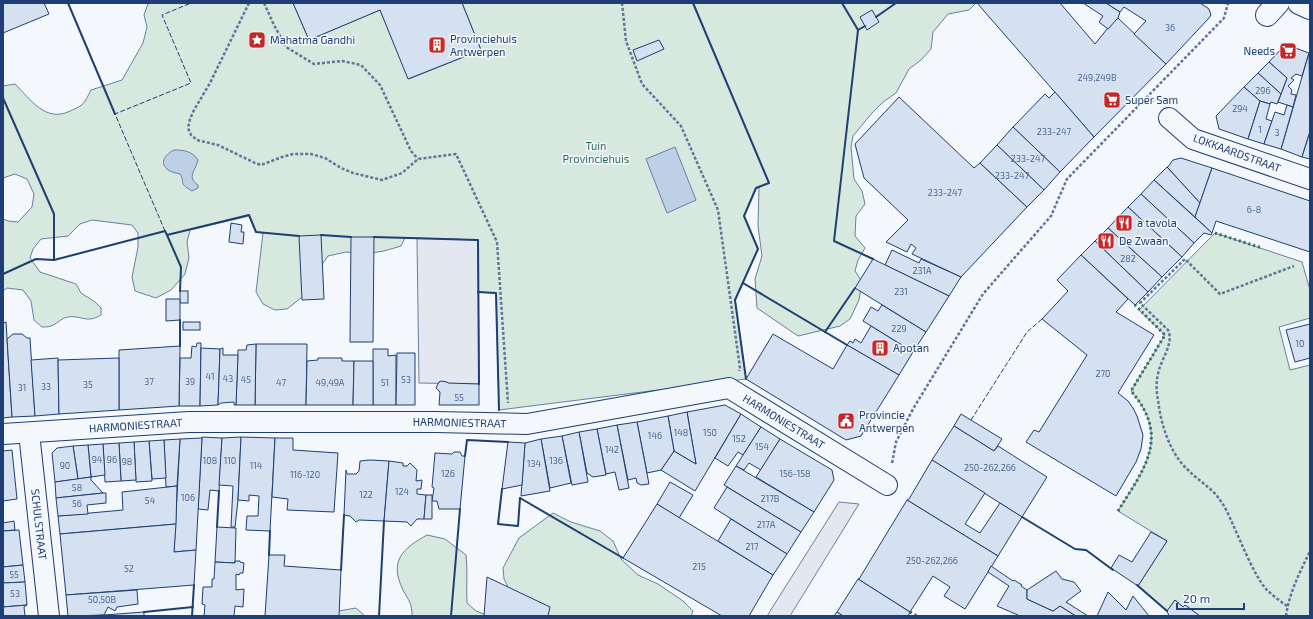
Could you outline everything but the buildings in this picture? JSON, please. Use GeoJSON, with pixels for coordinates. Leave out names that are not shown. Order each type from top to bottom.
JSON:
{"type":"FeatureCollection","features":[{"type":"Feature","properties":{"kind":"main road"},"geometry":{"type":"LineString","coordinates":[[1299,3],[1310,8]]}},
{"type":"Feature","properties":{"kind":"street","name":"LOKKAARDSTRAAT"},"geometry":{"type":"LineString","coordinates":[[1169,118],[1193,139],[1310,179]]}},
{"type":"Feature","properties":{"kind":"street","name":"HARMONIESTRAAT"},"geometry":{"type":"LineString","coordinates":[[3,434],[189,422],[421,422],[527,424],[729,388],[887,485]]}},
{"type":"Feature","properties":{"kind":"street","name":"SCHULSTRAAT"},"geometry":{"type":"LineString","coordinates":[[30,433],[49,616]]}},
{"type":"Feature","properties":{"kind":"path"},"geometry":{"type":"LineString","coordinates":[[249,3],[210,83],[190,119],[188,128],[191,135],[198,140],[218,145],[261,165],[282,156],[293,154],[311,154],[325,158],[341,168],[353,173],[382,180],[402,173],[418,159],[456,154],[497,242],[508,424]]}},
{"type":"Feature","properties":{"kind":"path"},"geometry":{"type":"LineString","coordinates":[[264,3],[286,47],[314,64],[342,61],[361,65],[380,85],[411,150],[418,159]]}},
{"type":"Feature","properties":{"kind":"path"},"geometry":{"type":"LineString","coordinates":[[622,3],[626,41],[642,84],[681,126],[718,210],[740,368],[729,388]]}},
{"type":"Feature","properties":{"kind":"path"},"geometry":{"type":"LineString","coordinates":[[887,485],[896,442],[913,409],[983,294],[1051,216],[1067,179],[1224,18],[1228,3]]}},
{"type":"Feature","properties":{"kind":"path"},"geometry":{"type":"LineString","coordinates":[[1287,606],[1278,600],[1266,588],[1258,576],[1221,500],[1211,489],[1188,471],[1174,453],[1163,423],[1156,386],[1158,371],[1170,340],[1170,335],[1168,330],[1140,303],[1185,259],[1220,294],[1294,266]]}},
{"type":"Feature","properties":{"kind":"path"},"geometry":{"type":"LineString","coordinates":[[1286,616],[1287,606],[1294,586],[1310,551]]}},
{"type":"Feature","properties":{"kind":"green space","name":"Tuin Provinciehuis"},"geometry":{"type":"Polygon","coordinates":[[[293,3],[309,40],[380,10],[409,79],[481,50],[462,3],[976,3],[969,10],[948,14],[933,32],[931,49],[921,60],[909,69],[896,93],[883,102],[872,113],[853,136],[851,147],[854,179],[862,191],[865,204],[856,216],[855,236],[865,248],[858,260],[855,271],[862,282],[859,300],[850,319],[840,326],[798,336],[757,308],[755,279],[762,256],[758,226],[759,187],[756,189],[744,216],[758,249],[735,300],[746,379],[499,410],[496,293],[478,292],[478,240],[405,238],[401,246],[384,251],[364,254],[346,252],[328,256],[318,270],[311,290],[287,309],[275,310],[263,304],[256,292],[263,233],[256,232],[249,216],[190,230],[187,242],[189,258],[185,274],[171,290],[156,298],[135,291],[132,277],[138,247],[138,233],[132,225],[92,220],[80,224],[68,236],[41,239],[33,249],[30,258],[40,272],[76,284],[81,293],[101,308],[101,315],[91,319],[68,317],[51,326],[42,327],[34,320],[31,301],[23,290],[7,288],[3,291],[3,219],[18,222],[32,207],[34,194],[27,179],[15,174],[3,178],[3,86],[15,84],[33,103],[46,112],[61,114],[78,107],[85,101],[91,90],[122,80],[143,43],[147,27],[144,15],[148,4],[293,3]]]}},
{"type":"Feature","properties":{"kind":"green space"},"geometry":{"type":"Polygon","coordinates":[[[1215,233],[1302,262],[1310,290],[1310,318],[1279,327],[1290,370],[1310,365],[1310,616],[1200,616],[1185,605],[1183,607],[1175,600],[1167,611],[1138,586],[1167,541],[1118,511],[1144,467],[1149,452],[1151,438],[1150,423],[1143,408],[1131,391],[1165,335],[1139,310],[1215,233]]]}},
{"type":"Feature","properties":{"kind":"green space"},"geometry":{"type":"Polygon","coordinates":[[[553,513],[571,522],[600,531],[613,541],[621,559],[638,575],[658,584],[683,601],[693,611],[691,616],[538,616],[514,599],[504,579],[503,568],[519,538],[553,513]]]}},
{"type":"Feature","properties":{"kind":"green space"},"geometry":{"type":"Polygon","coordinates":[[[427,535],[445,539],[466,555],[467,603],[476,611],[489,616],[412,616],[411,605],[399,580],[397,571],[398,564],[400,557],[411,545],[427,535]]]}},
{"type":"Feature","properties":{"kind":"green space"},"geometry":{"type":"Polygon","coordinates":[[[356,608],[365,616],[325,616],[327,613],[356,608]]]}},
{"type":"Feature","properties":{"kind":"shaded area"},"geometry":{"type":"Polygon","coordinates":[[[417,238],[478,240],[479,384],[419,383],[417,238]]]}},
{"type":"Feature","properties":{"kind":"shaded area"},"geometry":{"type":"Polygon","coordinates":[[[839,502],[859,504],[790,616],[767,616],[839,502]]]}},
{"type":"Feature","properties":{"kind":"water"},"geometry":{"type":"Polygon","coordinates":[[[675,147],[696,200],[667,213],[646,159],[675,147]]]}},
{"type":"Feature","properties":{"kind":"water"},"geometry":{"type":"Polygon","coordinates":[[[174,150],[188,152],[198,160],[192,176],[194,182],[198,185],[198,188],[192,191],[187,188],[183,184],[180,174],[170,171],[165,166],[164,158],[174,150]]]}},
{"type":"Feature","properties":{"kind":"hedge"},"geometry":{"type":"LineString","coordinates":[[1215,233],[1262,248]]}},
{"type":"Feature","properties":{"kind":"hedge"},"geometry":{"type":"LineString","coordinates":[[1118,511],[1144,467],[1149,452],[1151,438],[1150,423],[1143,408],[1131,391],[1165,335],[1135,305]]}},
{"type":"Feature","properties":{"kind":"hedge"},"geometry":{"type":"LineString","coordinates":[[910,612],[917,616]]}},
{"type":"Feature","properties":{"kind":"fence"},"geometry":{"type":"LineString","coordinates":[[165,231],[115,114],[191,83],[162,15],[191,3]]}},
{"type":"Feature","properties":{"kind":"fence"},"geometry":{"type":"LineString","coordinates":[[971,420],[1027,332],[1042,319]]}},
{"type":"Feature","properties":{"kind":"wall"},"geometry":{"type":"LineString","coordinates":[[68,3],[115,114]]}},
{"type":"Feature","properties":{"kind":"wall"},"geometry":{"type":"LineString","coordinates":[[693,3],[769,183],[756,188],[744,216],[758,249],[735,300],[746,379]]}},
{"type":"Feature","properties":{"kind":"wall"},"geometry":{"type":"LineString","coordinates":[[842,3],[858,30],[834,241],[873,259]]}},
{"type":"Feature","properties":{"kind":"wall"},"geometry":{"type":"LineString","coordinates":[[876,17],[896,3]]}},
{"type":"Feature","properties":{"kind":"wall"},"geometry":{"type":"LineString","coordinates":[[858,30],[865,26]]}},
{"type":"Feature","properties":{"kind":"wall"},"geometry":{"type":"LineString","coordinates":[[3,98],[54,214],[54,260]]}},
{"type":"Feature","properties":{"kind":"wall"},"geometry":{"type":"LineString","coordinates":[[3,274],[36,259],[54,260],[165,231],[167,235],[249,215],[256,232],[299,236]]}},
{"type":"Feature","properties":{"kind":"wall"},"geometry":{"type":"LineString","coordinates":[[167,235],[181,267],[180,291]]}},
{"type":"Feature","properties":{"kind":"wall"},"geometry":{"type":"LineString","coordinates":[[321,235],[351,237]]}},
{"type":"Feature","properties":{"kind":"wall"},"geometry":{"type":"LineString","coordinates":[[374,237],[478,240],[479,384]]}},
{"type":"Feature","properties":{"kind":"wall"},"geometry":{"type":"LineString","coordinates":[[743,283],[847,345]]}},
{"type":"Feature","properties":{"kind":"wall"},"geometry":{"type":"LineString","coordinates":[[825,332],[855,288]]}},
{"type":"Feature","properties":{"kind":"wall"},"geometry":{"type":"LineString","coordinates":[[478,292],[496,293],[499,410]]}},
{"type":"Feature","properties":{"kind":"wall"},"geometry":{"type":"LineString","coordinates":[[180,320],[180,346]]}},
{"type":"Feature","properties":{"kind":"wall"},"geometry":{"type":"LineString","coordinates":[[465,456],[467,440],[508,442]]}},
{"type":"Feature","properties":{"kind":"wall"},"geometry":{"type":"LineString","coordinates":[[502,489],[498,524],[518,526],[520,498]]}},
{"type":"Feature","properties":{"kind":"wall"},"geometry":{"type":"LineString","coordinates":[[217,527],[219,491]]}},
{"type":"Feature","properties":{"kind":"wall"},"geometry":{"type":"LineString","coordinates":[[520,498],[623,558]]}},
{"type":"Feature","properties":{"kind":"wall"},"geometry":{"type":"LineString","coordinates":[[451,616],[460,509]]}},
{"type":"Feature","properties":{"kind":"wall"},"geometry":{"type":"LineString","coordinates":[[341,570],[344,515]]}},
{"type":"Feature","properties":{"kind":"wall"},"geometry":{"type":"LineString","coordinates":[[1022,517],[1075,549],[1086,550],[1113,570]]}},
{"type":"Feature","properties":{"kind":"wall"},"geometry":{"type":"LineString","coordinates":[[379,616],[384,521]]}},
{"type":"Feature","properties":{"kind":"wall"},"geometry":{"type":"LineString","coordinates":[[269,555],[270,531]]}},
{"type":"Feature","properties":{"kind":"wall"},"geometry":{"type":"LineString","coordinates":[[192,616],[194,585]]}},
{"type":"Feature","properties":{"kind":"wall"},"geometry":{"type":"LineString","coordinates":[[1137,585],[1167,611]]}},
{"type":"Feature","properties":{"kind":"wall"},"geometry":{"type":"LineString","coordinates":[[144,612],[193,607]]}},
{"type":"Feature","properties":{"kind":"place","name":"Mahatma Gandhi"},"geometry":{"type":"Point","coordinates":[257,40]}},
{"type":"Feature","properties":{"kind":"place","name":"Provinciehuis Antwerpen"},"geometry":{"type":"Point","coordinates":[437,45]}},
{"type":"Feature","properties":{"kind":"place","name":"Needs"},"geometry":{"type":"Point","coordinates":[1288,51]}},
{"type":"Feature","properties":{"kind":"place","name":"Super Sam"},"geometry":{"type":"Point","coordinates":[1112,100]}},
{"type":"Feature","properties":{"kind":"place","name":"a tavola"},"geometry":{"type":"Point","coordinates":[1124,223]}},
{"type":"Feature","properties":{"kind":"place","name":"De Zwaan"},"geometry":{"type":"Point","coordinates":[1106,241]}},
{"type":"Feature","properties":{"kind":"place","name":"Apotan"},"geometry":{"type":"Point","coordinates":[880,348]}},
{"type":"Feature","properties":{"kind":"place","name":"Provincie Antwerpen"},"geometry":{"type":"Point","coordinates":[846,421]}}]}
